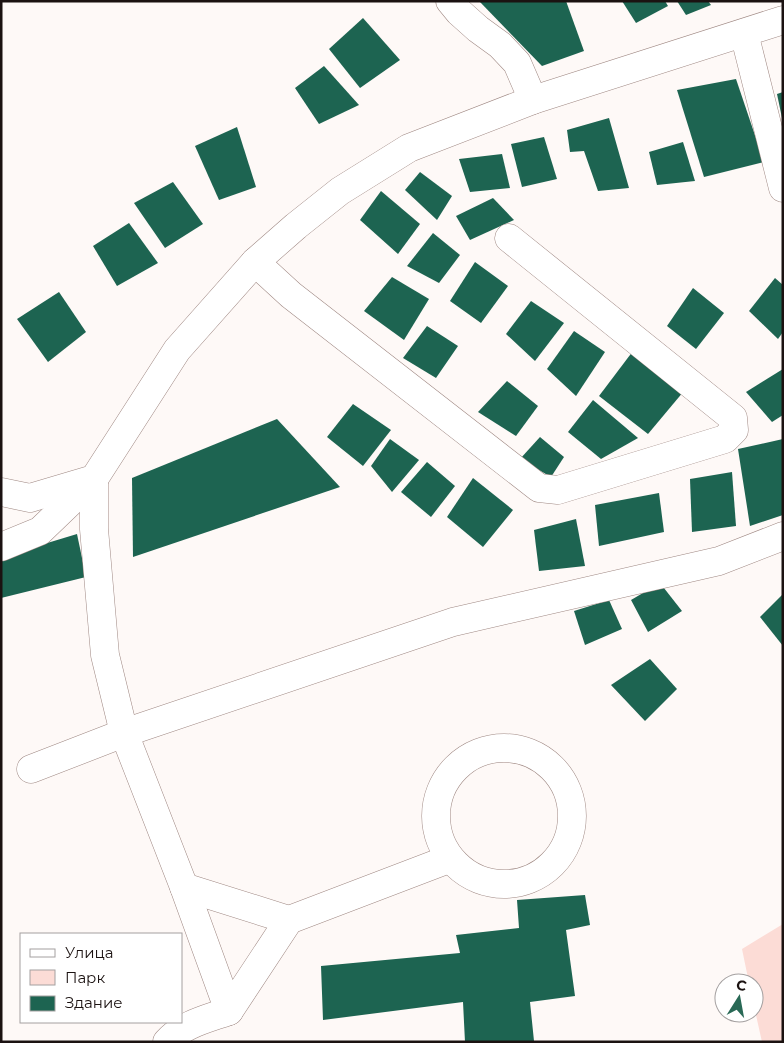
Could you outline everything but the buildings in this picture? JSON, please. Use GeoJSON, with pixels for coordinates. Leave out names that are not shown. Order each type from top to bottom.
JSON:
{"type":"FeatureCollection","features":[{"type":"Feature","properties":{"kind":"street"},"geometry":{"type":"LineString","coordinates":[[450,1],[459,12],[500,45],[517,63],[533,100]]}},
{"type":"Feature","properties":{"kind":"street"},"geometry":{"type":"LineString","coordinates":[[1,547],[40,531],[94,479],[177,350],[255,262],[340,191],[410,148],[533,100],[783,20]]}},
{"type":"Feature","properties":{"kind":"street"},"geometry":{"type":"LineString","coordinates":[[744,33],[783,188]]}},
{"type":"Feature","properties":{"kind":"street"},"geometry":{"type":"LineString","coordinates":[[255,262],[291,295],[539,488],[558,490],[726,439],[734,430],[733,418],[509,238]]}},
{"type":"Feature","properties":{"kind":"street"},"geometry":{"type":"LineString","coordinates":[[1,492],[30,498],[94,479]]}},
{"type":"Feature","properties":{"kind":"street"},"geometry":{"type":"LineString","coordinates":[[94,479],[94,529],[105,655],[124,733],[229,1011]]}},
{"type":"Feature","properties":{"kind":"street"},"geometry":{"type":"LineString","coordinates":[[31,769],[124,733],[453,622],[718,561],[783,536]]}},
{"type":"Feature","properties":{"kind":"street"},"geometry":{"type":"LineString","coordinates":[[494,748],[523,750],[548,763],[566,786],[573,814],[568,842],[552,866],[528,881],[499,885],[472,877],[450,859],[437,833],[436,804],[446,778],[453,771],[467,758],[494,748]]}},
{"type":"Feature","properties":{"kind":"street"},"geometry":{"type":"LineString","coordinates":[[167,1042],[172,1036],[190,1024],[229,1011],[289,920],[450,859]]}},
{"type":"Feature","properties":{"kind":"street"},"geometry":{"type":"LineString","coordinates":[[184,888],[289,920]]}},
{"type":"Feature","properties":{"kind":"green space"},"geometry":{"type":"Polygon","coordinates":[[[783,924],[783,1042],[762,1042],[758,1023],[764,1023],[764,973],[747,973],[742,949],[783,924]]]}}]}
